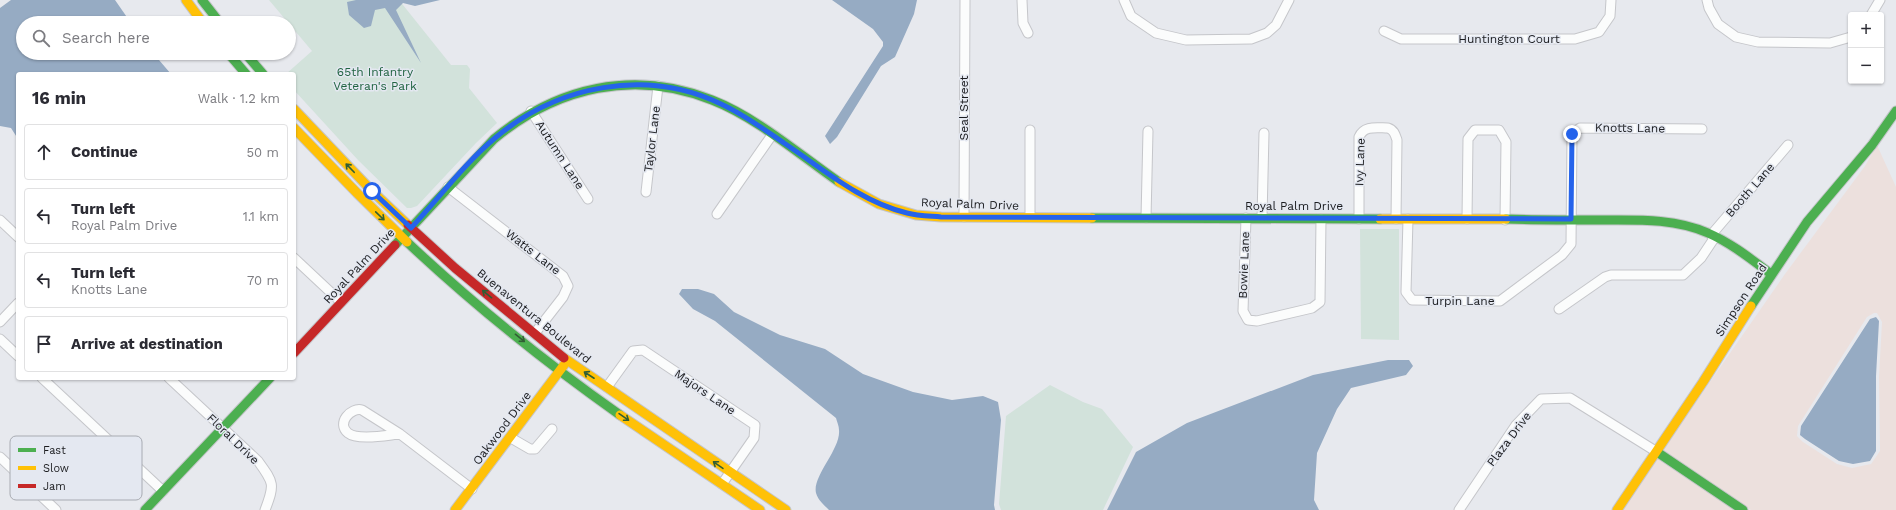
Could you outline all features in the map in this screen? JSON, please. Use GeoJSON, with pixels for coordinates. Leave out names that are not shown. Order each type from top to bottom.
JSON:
{"type":"FeatureCollection","features":[{"type":"Feature","properties":{"kind":"street"},"geometry":{"type":"LineString","coordinates":[[186,0],[198,16]]}},
{"type":"Feature","properties":{"kind":"street"},"geometry":{"type":"LineString","coordinates":[[202,0],[215,16]]}},
{"type":"Feature","properties":{"kind":"street","name":"Seal Street"},"geometry":{"type":"LineString","coordinates":[[964,217],[965,0]]}},
{"type":"Feature","properties":{"kind":"street"},"geometry":{"type":"LineString","coordinates":[[1022,0],[1022,23],[1028,33]]}},
{"type":"Feature","properties":{"kind":"street"},"geometry":{"type":"LineString","coordinates":[[1124,0],[1131,16],[1156,33],[1186,40],[1251,39],[1267,33],[1276,26],[1289,0]]}},
{"type":"Feature","properties":{"kind":"street","name":"Huntington Court"},"geometry":{"type":"LineString","coordinates":[[1384,31],[1401,40],[1575,40],[1599,32],[1610,16],[1611,0]]}},
{"type":"Feature","properties":{"kind":"street"},"geometry":{"type":"LineString","coordinates":[[1707,0],[1709,8],[1718,24],[1736,37],[1758,42],[1830,43],[1848,38]]}},
{"type":"Feature","properties":{"kind":"street"},"geometry":{"type":"LineString","coordinates":[[1873,12],[1880,0]]}},
{"type":"Feature","properties":{"kind":"street"},"geometry":{"type":"LineString","coordinates":[[234,60],[244,72]]}},
{"type":"Feature","properties":{"kind":"street"},"geometry":{"type":"LineString","coordinates":[[251,60],[261,72]]}},
{"type":"Feature","properties":{"kind":"street","name":"Royal Palm Drive"},"geometry":{"type":"LineString","coordinates":[[296,351],[494,138],[531,111],[555,100],[598,88],[623,85],[658,86],[688,92],[720,103],[772,135],[846,186],[878,203],[907,213],[941,217],[1030,218],[1646,220],[1684,225],[1712,234],[1743,253],[1771,274]]}},
{"type":"Feature","properties":{"kind":"street","name":"Taylor Lane"},"geometry":{"type":"LineString","coordinates":[[646,192],[658,86]]}},
{"type":"Feature","properties":{"kind":"street","name":"Buenaventura Boulevard"},"geometry":{"type":"LineString","coordinates":[[296,111],[372,191],[411,228],[455,268],[535,332],[568,361],[786,510]]}},
{"type":"Feature","properties":{"kind":"street","name":"Autumn Lane"},"geometry":{"type":"LineString","coordinates":[[531,111],[588,199]]}},
{"type":"Feature","properties":{"kind":"street","name":"Simpson Road"},"geometry":{"type":"LineString","coordinates":[[1617,510],[1657,452],[1771,274],[1807,222],[1872,145],[1896,111]]}},
{"type":"Feature","properties":{"kind":"street","name":"Ivy Lane"},"geometry":{"type":"LineString","coordinates":[[1359,219],[1359,137],[1361,131],[1366,128],[1388,128],[1395,134],[1397,140],[1396,219]]}},
{"type":"Feature","properties":{"kind":"street","name":"Knotts Lane"},"geometry":{"type":"LineString","coordinates":[[1571,219],[1572,134],[1580,128],[1702,129]]}},
{"type":"Feature","properties":{"kind":"street"},"geometry":{"type":"LineString","coordinates":[[296,130],[401,238],[445,277],[560,371],[760,510]]}},
{"type":"Feature","properties":{"kind":"street"},"geometry":{"type":"LineString","coordinates":[[1030,130],[1030,218]]}},
{"type":"Feature","properties":{"kind":"street"},"geometry":{"type":"LineString","coordinates":[[1467,220],[1468,139],[1475,130],[1499,130],[1506,142],[1505,220]]}},
{"type":"Feature","properties":{"kind":"street"},"geometry":{"type":"LineString","coordinates":[[1146,218],[1148,131]]}},
{"type":"Feature","properties":{"kind":"street"},"geometry":{"type":"LineString","coordinates":[[1262,218],[1264,134]]}},
{"type":"Feature","properties":{"kind":"street"},"geometry":{"type":"LineString","coordinates":[[717,214],[772,135]]}},
{"type":"Feature","properties":{"kind":"street","name":"Booth Lane"},"geometry":{"type":"LineString","coordinates":[[1558,309],[1610,275],[1683,275],[1701,258],[1713,240],[1712,234],[1788,145]]}},
{"type":"Feature","properties":{"kind":"street","name":"Watts Lane"},"geometry":{"type":"LineString","coordinates":[[448,187],[563,276],[568,286],[563,297],[535,332]]}},
{"type":"Feature","properties":{"kind":"street","name":"Bowie Lane"},"geometry":{"type":"LineString","coordinates":[[1246,218],[1242,311],[1248,320],[1257,321],[1312,308],[1320,302],[1321,219]]}},
{"type":"Feature","properties":{"kind":"street","name":"Turpin Lane"},"geometry":{"type":"LineString","coordinates":[[1408,219],[1406,292],[1412,300],[1500,301],[1562,255],[1571,244],[1571,219]]}},
{"type":"Feature","properties":{"kind":"street"},"geometry":{"type":"LineString","coordinates":[[0,220],[16,235]]}},
{"type":"Feature","properties":{"kind":"street"},"geometry":{"type":"LineString","coordinates":[[296,260],[341,302]]}},
{"type":"Feature","properties":{"kind":"street"},"geometry":{"type":"LineString","coordinates":[[0,322],[16,305]]}},
{"type":"Feature","properties":{"kind":"street"},"geometry":{"type":"LineString","coordinates":[[0,339],[16,354]]}},
{"type":"Feature","properties":{"kind":"street","name":"Majors Lane"},"geometry":{"type":"LineString","coordinates":[[607,387],[633,351],[643,350],[755,425],[754,438],[722,484]]}},
{"type":"Feature","properties":{"kind":"street","name":"Oakwood Drive"},"geometry":{"type":"LineString","coordinates":[[456,510],[568,361]]}},
{"type":"Feature","properties":{"kind":"street"},"geometry":{"type":"LineString","coordinates":[[44,380],[104,436]]}},
{"type":"Feature","properties":{"kind":"street","name":"Floral Drive"},"geometry":{"type":"LineString","coordinates":[[171,380],[258,461],[270,477],[272,492],[265,510]]}},
{"type":"Feature","properties":{"kind":"street"},"geometry":{"type":"LineString","coordinates":[[145,510],[268,380]]}},
{"type":"Feature","properties":{"kind":"street","name":"Plaza Drive"},"geometry":{"type":"LineString","coordinates":[[1459,510],[1516,425],[1541,399],[1570,398],[1657,452]]}},
{"type":"Feature","properties":{"kind":"street"},"geometry":{"type":"LineString","coordinates":[[400,434],[379,436],[352,435],[347,432],[344,426],[345,419],[351,411],[357,409],[362,410],[400,434],[472,489]]}},
{"type":"Feature","properties":{"kind":"street"},"geometry":{"type":"LineString","coordinates":[[511,438],[530,449],[535,449],[552,429]]}},
{"type":"Feature","properties":{"kind":"street"},"geometry":{"type":"LineString","coordinates":[[1657,452],[1743,510]]}},
{"type":"Feature","properties":{"kind":"street"},"geometry":{"type":"LineString","coordinates":[[0,457],[10,466]]}},
{"type":"Feature","properties":{"kind":"street"},"geometry":{"type":"LineString","coordinates":[[142,471],[163,491]]}},
{"type":"Feature","properties":{"kind":"street"},"geometry":{"type":"LineString","coordinates":[[738,495],[745,483]]}},
{"type":"Feature","properties":{"kind":"street"},"geometry":{"type":"LineString","coordinates":[[45,500],[56,510]]}},
{"type":"Feature","properties":{"kind":"shaded area"},"geometry":{"type":"Polygon","coordinates":[[[1877,145],[1896,187],[1896,510],[1751,510],[1662,451],[1785,274],[1865,166],[1877,145]],[[1877,313],[1867,317],[1798,426],[1797,436],[1803,442],[1837,464],[1852,468],[1871,464],[1880,451],[1879,377],[1882,322],[1877,313]]]}},
{"type":"Feature","properties":{"kind":"shaded area"},"geometry":{"type":"Polygon","coordinates":[[[1658,458],[1735,510],[1623,510],[1658,458]]]}},
{"type":"Feature","properties":{"kind":"green space","name":"65th Infantry Veteran's Park"},"geometry":{"type":"Polygon","coordinates":[[[269,0],[399,0],[451,65],[467,65],[470,69],[469,88],[497,123],[476,143],[417,206],[407,208],[358,160],[296,92],[296,72],[288,72],[312,51],[296,32],[296,16],[282,16],[269,0]]]}},
{"type":"Feature","properties":{"kind":"green space"},"geometry":{"type":"Polygon","coordinates":[[[1360,229],[1399,229],[1399,340],[1361,339],[1360,229]]]}},
{"type":"Feature","properties":{"kind":"green space"},"geometry":{"type":"Polygon","coordinates":[[[1050,385],[1083,402],[1102,409],[1133,447],[1103,510],[1001,510],[999,504],[1006,416],[1050,385]]]}},
{"type":"Feature","properties":{"kind":"water"},"geometry":{"type":"Polygon","coordinates":[[[11,0],[115,0],[126,16],[16,16],[16,60],[159,60],[169,72],[16,72],[16,136],[11,128],[0,126],[0,8],[11,0]]]}},
{"type":"Feature","properties":{"kind":"water"},"geometry":{"type":"Polygon","coordinates":[[[356,0],[440,0],[415,6],[403,3],[396,10],[421,63],[385,8],[375,10],[371,26],[364,28],[349,15],[347,2],[356,0]]]}},
{"type":"Feature","properties":{"kind":"water"},"geometry":{"type":"Polygon","coordinates":[[[832,0],[917,0],[914,14],[895,57],[881,66],[837,137],[830,144],[825,136],[883,46],[883,42],[873,29],[832,0]]]}},
{"type":"Feature","properties":{"kind":"water"},"geometry":{"type":"Polygon","coordinates":[[[682,289],[698,289],[714,294],[734,312],[780,335],[825,349],[863,374],[913,392],[952,400],[983,396],[998,402],[1001,420],[994,505],[995,510],[829,510],[818,498],[816,486],[818,479],[836,445],[839,428],[836,418],[715,321],[693,309],[679,294],[682,289]]]}},
{"type":"Feature","properties":{"kind":"water"},"geometry":{"type":"Polygon","coordinates":[[[1876,317],[1879,321],[1876,376],[1876,451],[1870,461],[1853,464],[1839,461],[1805,439],[1800,435],[1801,426],[1870,319],[1876,317]]]}},
{"type":"Feature","properties":{"kind":"water"},"geometry":{"type":"Polygon","coordinates":[[[1388,360],[1409,360],[1413,366],[1406,375],[1351,388],[1337,409],[1317,453],[1314,500],[1319,510],[1107,510],[1136,452],[1187,423],[1313,375],[1388,360]]]}},
{"type":"Feature","properties":{"kind":"traffic: fast"},"geometry":{"type":"LineString","coordinates":[[202,0],[215,16]]}},
{"type":"Feature","properties":{"kind":"traffic: fast"},"geometry":{"type":"LineString","coordinates":[[234,60],[244,72]]}},
{"type":"Feature","properties":{"kind":"traffic: fast"},"geometry":{"type":"LineString","coordinates":[[251,60],[261,72]]}},
{"type":"Feature","properties":{"kind":"traffic: fast"},"geometry":{"type":"LineString","coordinates":[[395,245],[494,139],[518,121],[544,107],[570,96],[597,88],[625,85],[654,86],[683,91],[712,100],[745,116],[761,126],[839,182]]}},
{"type":"Feature","properties":{"kind":"traffic: fast"},"geometry":{"type":"LineString","coordinates":[[1751,306],[1807,222],[1872,145],[1896,111]]}},
{"type":"Feature","properties":{"kind":"traffic: fast"},"geometry":{"type":"LineString","coordinates":[[1092,218],[1380,219]]}},
{"type":"Feature","properties":{"kind":"traffic: fast"},"geometry":{"type":"LineString","coordinates":[[1506,219],[1641,220],[1668,222],[1695,228],[1708,233],[1741,252],[1771,274]]}},
{"type":"Feature","properties":{"kind":"traffic: fast"},"geometry":{"type":"LineString","coordinates":[[407,242],[510,332],[620,415]]}},
{"type":"Feature","properties":{"kind":"traffic: fast"},"geometry":{"type":"LineString","coordinates":[[145,510],[268,380]]}},
{"type":"Feature","properties":{"kind":"traffic: fast"},"geometry":{"type":"LineString","coordinates":[[1657,452],[1743,510]]}},
{"type":"Feature","properties":{"kind":"traffic: slow"},"geometry":{"type":"LineString","coordinates":[[186,0],[198,16]]}},
{"type":"Feature","properties":{"kind":"traffic: slow"},"geometry":{"type":"LineString","coordinates":[[296,111],[372,191],[408,225]]}},
{"type":"Feature","properties":{"kind":"traffic: slow"},"geometry":{"type":"LineString","coordinates":[[296,130],[407,242]]}},
{"type":"Feature","properties":{"kind":"traffic: slow"},"geometry":{"type":"LineString","coordinates":[[839,182],[879,204],[916,215],[941,217],[1092,218]]}},
{"type":"Feature","properties":{"kind":"traffic: slow"},"geometry":{"type":"LineString","coordinates":[[1380,219],[1506,219]]}},
{"type":"Feature","properties":{"kind":"traffic: slow"},"geometry":{"type":"LineString","coordinates":[[1617,510],[1703,382],[1751,306]]}},
{"type":"Feature","properties":{"kind":"traffic: slow"},"geometry":{"type":"LineString","coordinates":[[564,358],[786,510]]}},
{"type":"Feature","properties":{"kind":"traffic: slow"},"geometry":{"type":"LineString","coordinates":[[455,510],[564,365]]}},
{"type":"Feature","properties":{"kind":"traffic: slow"},"geometry":{"type":"LineString","coordinates":[[620,415],[760,510]]}},
{"type":"Feature","properties":{"kind":"traffic: jam"},"geometry":{"type":"LineString","coordinates":[[408,225],[455,268],[564,358]]}},
{"type":"Feature","properties":{"kind":"traffic: jam"},"geometry":{"type":"LineString","coordinates":[[296,351],[395,245]]}},
{"type":"Feature","properties":{"kind":"route"},"geometry":{"type":"LineString","coordinates":[[372,191],[411,228],[494,138],[531,111],[555,100],[578,93],[598,88],[623,85],[658,86],[688,92],[720,103],[772,135],[846,186],[878,203],[907,213],[941,217],[1467,220],[1571,219],[1572,134]]}}]}
